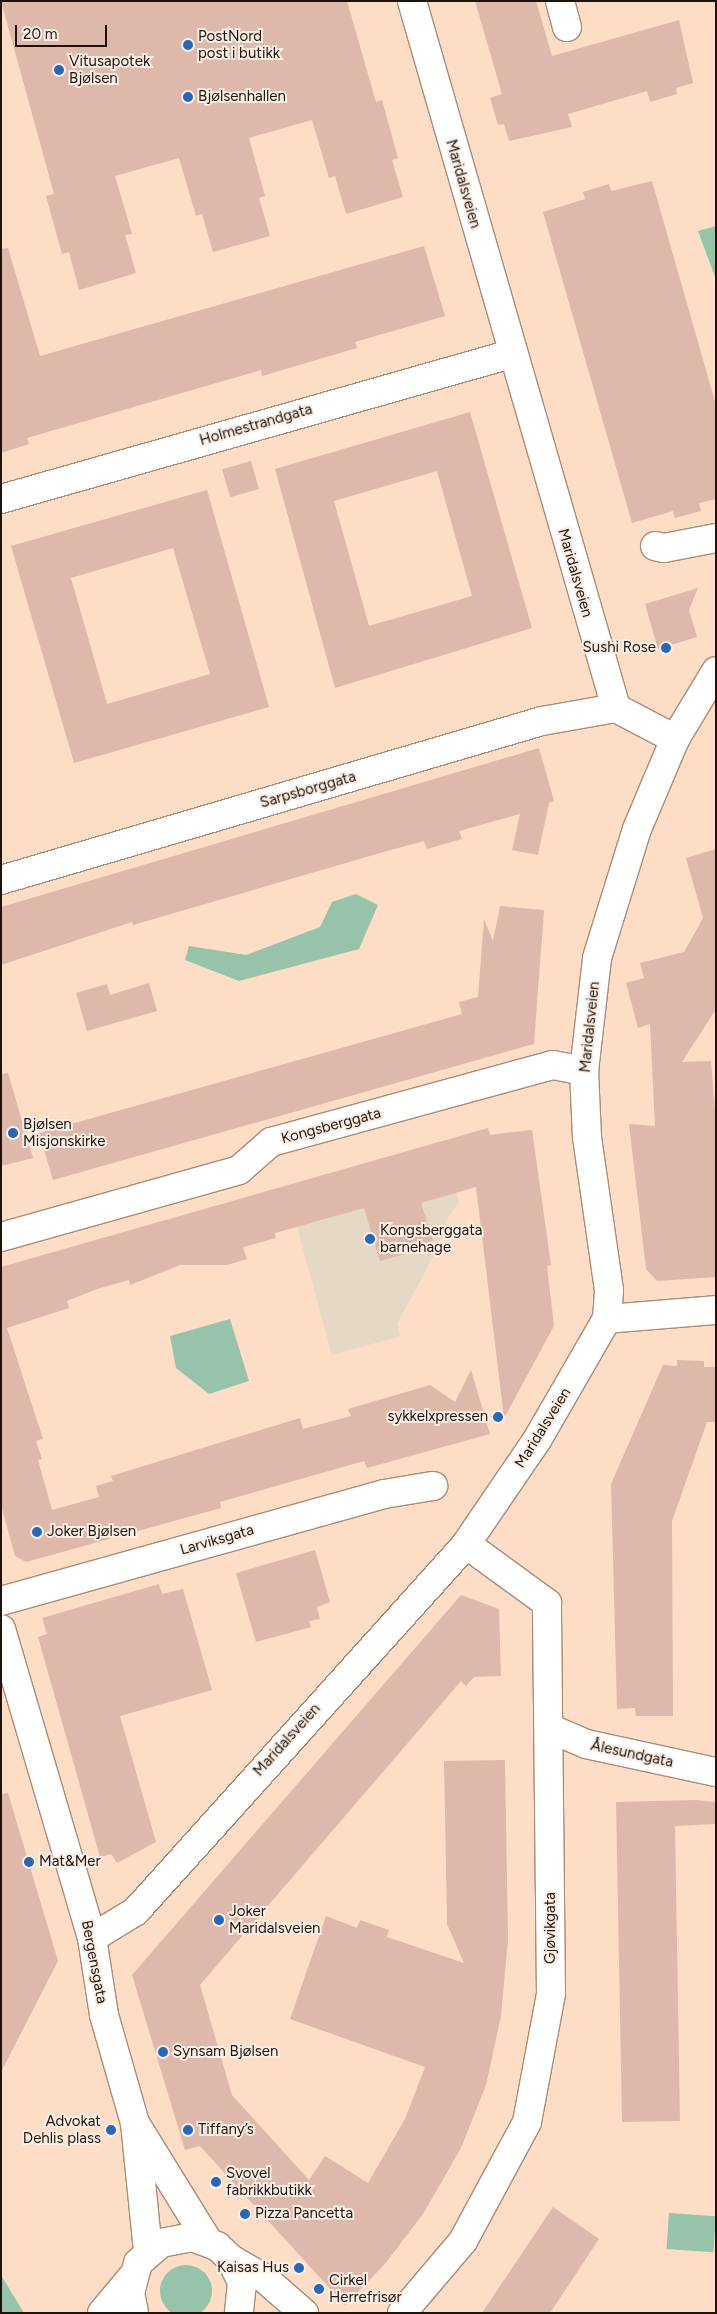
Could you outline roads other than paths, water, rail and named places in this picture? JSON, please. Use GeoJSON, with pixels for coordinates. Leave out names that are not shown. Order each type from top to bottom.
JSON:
{"type":"FeatureCollection","features":[{"type":"Feature","properties":{"kind":"street","name":"Maridalsveien"},"geometry":{"type":"LineString","coordinates":[[412,1],[511,354],[616,708]]}},
{"type":"Feature","properties":{"kind":"street"},"geometry":{"type":"LineString","coordinates":[[560,1],[567,27]]}},
{"type":"Feature","properties":{"kind":"street","name":"Holmestrandgata"},"geometry":{"type":"LineString","coordinates":[[1,499],[511,354]]}},
{"type":"Feature","properties":{"kind":"street"},"geometry":{"type":"LineString","coordinates":[[655,546],[664,548],[716,538]]}},
{"type":"Feature","properties":{"kind":"street","name":"Maridalsveien"},"geometry":{"type":"LineString","coordinates":[[92,1938],[136,1911],[466,1544],[537,1440],[607,1318],[609,1290],[587,1137],[584,1071],[597,958],[637,829],[675,739],[716,671]]}},
{"type":"Feature","properties":{"kind":"street"},"geometry":{"type":"LineString","coordinates":[[616,708],[675,739]]}},
{"type":"Feature","properties":{"kind":"street","name":"Sarpsborggata"},"geometry":{"type":"LineString","coordinates":[[1,880],[542,721],[616,708]]}},
{"type":"Feature","properties":{"kind":"street","name":"Kongsberggata"},"geometry":{"type":"LineString","coordinates":[[1,1237],[239,1170],[271,1142],[553,1065],[584,1071]]}},
{"type":"Feature","properties":{"kind":"street"},"geometry":{"type":"LineString","coordinates":[[607,1318],[716,1310]]}},
{"type":"Feature","properties":{"kind":"street","name":"Larviksgata"},"geometry":{"type":"LineString","coordinates":[[1,1601],[384,1494],[433,1486]]}},
{"type":"Feature","properties":{"kind":"street","name":"Gjøvikgata"},"geometry":{"type":"LineString","coordinates":[[402,2313],[463,2241],[527,2122],[551,1994],[548,1603],[466,1544]]}},
{"type":"Feature","properties":{"kind":"street","name":"Bergensgata"},"geometry":{"type":"LineString","coordinates":[[1,1629],[92,1938],[102,2007],[135,2123],[148,2252]]}},
{"type":"Feature","properties":{"kind":"street","name":"Ålesundgata"},"geometry":{"type":"LineString","coordinates":[[550,1728],[586,1744],[716,1772]]}},
{"type":"Feature","properties":{"kind":"street","name":"Bergensgata"},"geometry":{"type":"LineString","coordinates":[[135,2123],[208,2241]]}},
{"type":"Feature","properties":{"kind":"street"},"geometry":{"type":"LineString","coordinates":[[102,2313],[132,2278],[148,2252],[176,2238],[208,2241],[231,2259],[266,2279],[304,2313]]}},
{"type":"Feature","properties":{"kind":"street"},"geometry":{"type":"LineString","coordinates":[[231,2259],[242,2283],[239,2313]]}},
{"type":"Feature","properties":{"kind":"street"},"geometry":{"type":"LineString","coordinates":[[132,2278],[130,2293],[134,2313]]}},
{"type":"Feature","properties":{"kind":"place","name":"PostNord post i butikk"},"geometry":{"type":"Point","coordinates":[188,45]}},
{"type":"Feature","properties":{"kind":"place","name":"Vitusapotek Bjølsen"},"geometry":{"type":"Point","coordinates":[59,70]}},
{"type":"Feature","properties":{"kind":"place","name":"Bjølsenhallen"},"geometry":{"type":"Point","coordinates":[188,97]}},
{"type":"Feature","properties":{"kind":"place","name":"Sushi Rose"},"geometry":{"type":"Point","coordinates":[666,648]}},
{"type":"Feature","properties":{"kind":"place","name":"Bjølsen Misjonskirke"},"geometry":{"type":"Point","coordinates":[13,1133]}},
{"type":"Feature","properties":{"kind":"place","name":"Kongsberggata barnehage"},"geometry":{"type":"Point","coordinates":[370,1239]}},
{"type":"Feature","properties":{"kind":"place","name":"sykkelxpressen"},"geometry":{"type":"Point","coordinates":[498,1417]}},
{"type":"Feature","properties":{"kind":"place","name":"Joker Bjølsen"},"geometry":{"type":"Point","coordinates":[37,1532]}},
{"type":"Feature","properties":{"kind":"place","name":"Mat&Mer"},"geometry":{"type":"Point","coordinates":[29,1862]}},
{"type":"Feature","properties":{"kind":"place","name":"Joker Maridalsveien"},"geometry":{"type":"Point","coordinates":[219,1920]}},
{"type":"Feature","properties":{"kind":"place","name":"Synsam Bjølsen"},"geometry":{"type":"Point","coordinates":[163,2052]}},
{"type":"Feature","properties":{"kind":"place","name":"Advokat Dehlis plass"},"geometry":{"type":"Point","coordinates":[111,2130]}},
{"type":"Feature","properties":{"kind":"place","name":"Tiffany’s"},"geometry":{"type":"Point","coordinates":[188,2130]}},
{"type":"Feature","properties":{"kind":"place","name":"Svovel fabrikkbutikk"},"geometry":{"type":"Point","coordinates":[216,2182]}},
{"type":"Feature","properties":{"kind":"place","name":"Pizza Pancetta"},"geometry":{"type":"Point","coordinates":[245,2214]}},
{"type":"Feature","properties":{"kind":"place","name":"Kaisas Hus"},"geometry":{"type":"Point","coordinates":[299,2268]}},
{"type":"Feature","properties":{"kind":"place","name":"Cirkel Herrefrisør"},"geometry":{"type":"Point","coordinates":[319,2289]}}]}
